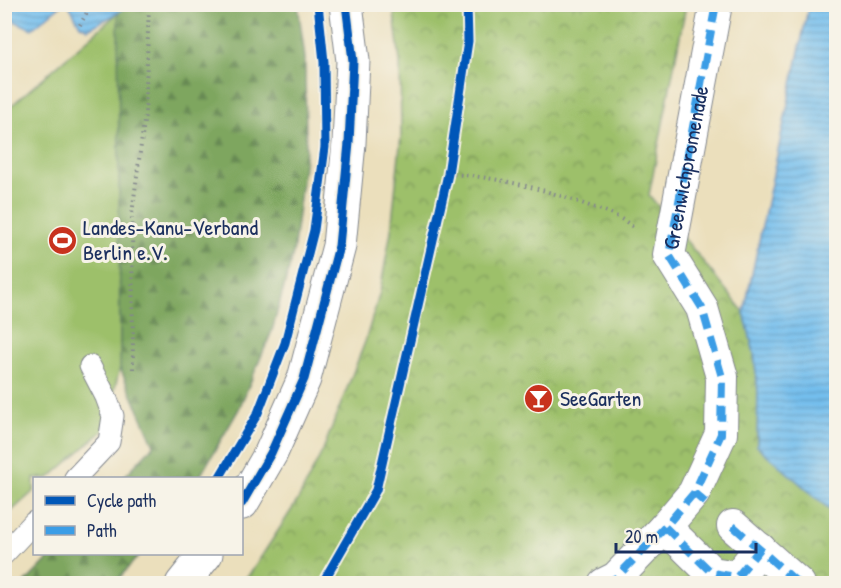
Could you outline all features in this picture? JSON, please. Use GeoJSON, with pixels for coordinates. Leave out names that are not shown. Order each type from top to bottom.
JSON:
{"type":"FeatureCollection","features":[{"type":"Feature","properties":{"kind":"street"},"geometry":{"type":"LineString","coordinates":[[243,501],[271,453],[304,379],[339,246],[349,143],[353,61],[346,4]]}},
{"type":"Feature","properties":{"kind":"street","name":"Greenwichpromenade"},"geometry":{"type":"LineString","coordinates":[[604,584],[616,578],[665,527],[712,509],[721,434],[722,377],[702,309],[669,255],[716,4]]}},
{"type":"Feature","properties":{"kind":"street"},"geometry":{"type":"LineString","coordinates":[[712,509],[799,584]]}},
{"type":"Feature","properties":{"kind":"street"},"geometry":{"type":"LineString","coordinates":[[665,527],[712,573],[737,577],[760,549]]}},
{"type":"Feature","properties":{"kind":"street"},"geometry":{"type":"LineString","coordinates":[[182,584],[205,555]]}},
{"type":"Feature","properties":{"kind":"lane"},"geometry":{"type":"LineString","coordinates":[[76,477],[109,442],[113,416],[90,366]]}},
{"type":"Feature","properties":{"kind":"lane"},"geometry":{"type":"LineString","coordinates":[[4,554],[33,523]]}},
{"type":"Feature","properties":{"kind":"path"},"geometry":{"type":"LineString","coordinates":[[72,10],[76,4]]}},
{"type":"Feature","properties":{"kind":"path"},"geometry":{"type":"LineString","coordinates":[[133,374],[132,214],[145,114],[149,4]]}},
{"type":"Feature","properties":{"kind":"path"},"geometry":{"type":"LineString","coordinates":[[323,583],[376,490],[448,174],[468,41],[467,4]]}},
{"type":"Feature","properties":{"kind":"path"},"geometry":{"type":"LineString","coordinates":[[80,25],[91,5]]}},
{"type":"Feature","properties":{"kind":"path"},"geometry":{"type":"LineString","coordinates":[[448,174],[471,175],[557,193],[620,217],[669,255]]}},
{"type":"Feature","properties":{"kind":"green space"},"geometry":{"type":"Polygon","coordinates":[[[126,4],[298,5],[305,58],[306,150],[293,254],[272,331],[239,409],[200,477],[124,477],[154,445],[120,368],[118,13],[126,4]]]}},
{"type":"Feature","properties":{"kind":"green space"},"geometry":{"type":"Polygon","coordinates":[[[393,5],[686,5],[649,195],[744,312],[754,353],[758,392],[757,446],[836,515],[836,583],[240,584],[252,571],[298,500],[323,450],[365,342],[380,292],[391,231],[401,136],[400,62],[393,5]]]}},
{"type":"Feature","properties":{"kind":"green space","name":"Landes-Kanu-Verband Berlin e.V."},"geometry":{"type":"Polygon","coordinates":[[[118,13],[120,368],[104,430],[50,477],[33,477],[33,492],[5,517],[4,112],[118,13]]]}},
{"type":"Feature","properties":{"kind":"green space"},"geometry":{"type":"Polygon","coordinates":[[[52,555],[139,555],[115,583],[25,583],[52,555]]]}},
{"type":"Feature","properties":{"kind":"water"},"geometry":{"type":"Polygon","coordinates":[[[809,4],[836,5],[836,515],[757,446],[758,392],[754,353],[744,312],[809,4]]]}},
{"type":"Feature","properties":{"kind":"water"},"geometry":{"type":"Polygon","coordinates":[[[4,5],[61,5],[32,29],[5,17],[4,5]]]}},
{"type":"Feature","properties":{"kind":"water"},"geometry":{"type":"Polygon","coordinates":[[[69,5],[126,5],[118,13],[88,29],[80,25],[69,5]]]}},
{"type":"Feature","properties":{"kind":"marked path"},"geometry":{"type":"LineString","coordinates":[[604,584],[616,578],[694,493],[721,434],[722,377],[702,308],[669,255],[716,4]]}},
{"type":"Feature","properties":{"kind":"marked path"},"geometry":{"type":"LineString","coordinates":[[694,493],[710,507]]}},
{"type":"Feature","properties":{"kind":"marked path"},"geometry":{"type":"LineString","coordinates":[[733,526],[799,584]]}},
{"type":"Feature","properties":{"kind":"marked path"},"geometry":{"type":"LineString","coordinates":[[665,527],[712,573],[737,577],[760,549]]}},
{"type":"Feature","properties":{"kind":"cycle path"},"geometry":{"type":"LineString","coordinates":[[220,477],[258,413],[285,343],[314,230],[325,147],[324,62],[318,4]]}},
{"type":"Feature","properties":{"kind":"cycle path"},"geometry":{"type":"LineString","coordinates":[[243,501],[271,453],[304,379],[339,246],[349,143],[353,61],[346,4]]}},
{"type":"Feature","properties":{"kind":"cycle path"},"geometry":{"type":"LineString","coordinates":[[322,584],[376,490],[448,174],[468,41],[467,4]]}},
{"type":"Feature","properties":{"kind":"place","name":"Landes-Kanu-Verband Berlin e.V."},"geometry":{"type":"Point","coordinates":[62,240]}},
{"type":"Feature","properties":{"kind":"place","name":"SeeGarten"},"geometry":{"type":"Point","coordinates":[539,398]}}]}
